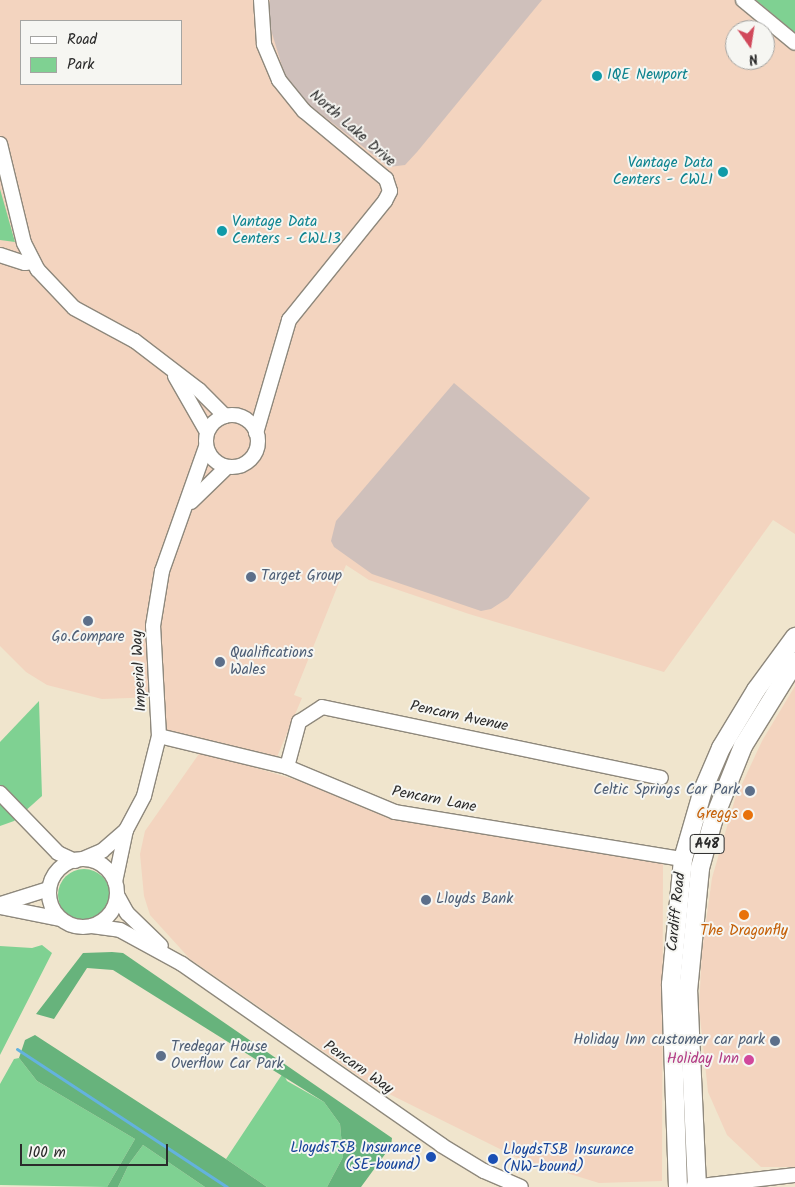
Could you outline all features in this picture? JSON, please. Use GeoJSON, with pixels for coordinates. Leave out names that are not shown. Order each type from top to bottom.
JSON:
{"type":"FeatureCollection","features":[{"type":"Feature","properties":{"kind":"main road","name":"Cardiff Road"},"geometry":{"type":"LineString","coordinates":[[678,1187],[671,984],[683,859],[703,790],[721,748],[756,690],[795,637]]}},
{"type":"Feature","properties":{"kind":"main road","name":"Cardiff Road"},"geometry":{"type":"LineString","coordinates":[[697,1187],[688,991],[700,868],[713,821],[743,746],[795,662]]}},
{"type":"Feature","properties":{"kind":"street","name":"North Lake Drive"},"geometry":{"type":"LineString","coordinates":[[256,433],[263,402],[272,382],[289,320],[386,201],[390,191],[386,179],[304,111],[278,80],[264,44],[261,0]]}},
{"type":"Feature","properties":{"kind":"street"},"geometry":{"type":"LineString","coordinates":[[743,0],[795,43]]}},
{"type":"Feature","properties":{"kind":"street"},"geometry":{"type":"LineString","coordinates":[[0,144],[24,243],[33,262],[61,297],[74,308],[135,341],[199,390],[225,416],[245,419],[256,433]]}},
{"type":"Feature","properties":{"kind":"street"},"geometry":{"type":"LineString","coordinates":[[0,255],[25,263],[33,262]]}},
{"type":"Feature","properties":{"kind":"street"},"geometry":{"type":"LineString","coordinates":[[167,365],[208,432]]}},
{"type":"Feature","properties":{"kind":"street","name":"North Lake Drive"},"geometry":{"type":"LineString","coordinates":[[245,419],[263,402]]}},
{"type":"Feature","properties":{"kind":"street"},"geometry":{"type":"LineString","coordinates":[[208,432],[212,424],[225,416]]}},
{"type":"Feature","properties":{"kind":"street","name":"Imperial Way"},"geometry":{"type":"LineString","coordinates":[[116,888],[126,830],[144,796],[159,736],[153,626],[162,571],[186,508],[206,447],[208,432]]}},
{"type":"Feature","properties":{"kind":"street","name":"Imperial Way"},"geometry":{"type":"LineString","coordinates":[[186,508],[227,467],[239,467],[250,461],[258,448],[256,433]]}},
{"type":"Feature","properties":{"kind":"street"},"geometry":{"type":"LineString","coordinates":[[206,447],[213,460],[227,467]]}},
{"type":"Feature","properties":{"kind":"street","name":"Pencarn Avenue"},"geometry":{"type":"LineString","coordinates":[[288,767],[299,722],[322,706],[661,778]]}},
{"type":"Feature","properties":{"kind":"street","name":"Pencarn Lane"},"geometry":{"type":"LineString","coordinates":[[159,736],[288,767],[395,812],[683,859]]}},
{"type":"Feature","properties":{"kind":"street"},"geometry":{"type":"LineString","coordinates":[[0,794],[58,852],[102,866],[116,888],[109,914],[92,926],[72,925],[60,918],[0,906]]}},
{"type":"Feature","properties":{"kind":"street","name":"Imperial Way"},"geometry":{"type":"LineString","coordinates":[[79,860],[102,851],[126,830]]}},
{"type":"Feature","properties":{"kind":"street"},"geometry":{"type":"LineString","coordinates":[[44,839],[52,859],[52,905],[60,918]]}},
{"type":"Feature","properties":{"kind":"street"},"geometry":{"type":"LineString","coordinates":[[0,906],[51,883],[64,865],[79,860]]}},
{"type":"Feature","properties":{"kind":"street","name":"Pencarn Way"},"geometry":{"type":"LineString","coordinates":[[116,888],[127,913],[182,964]]}},
{"type":"Feature","properties":{"kind":"street","name":"Pencarn Way"},"geometry":{"type":"LineString","coordinates":[[92,926],[120,930],[182,964],[441,1146],[484,1171],[521,1187]]}},
{"type":"Feature","properties":{"kind":"street"},"geometry":{"type":"LineString","coordinates":[[693,1187],[789,1176]]}},
{"type":"Feature","properties":{"kind":"street"},"geometry":{"type":"LineString","coordinates":[[754,1187],[789,1176]]}},
{"type":"Feature","properties":{"kind":"shaded area"},"geometry":{"type":"Polygon","coordinates":[[[0,0],[795,0],[795,534],[773,520],[664,672],[469,614],[369,580],[346,565],[294,695],[302,698],[274,764],[159,736],[158,697],[102,699],[47,685],[26,672],[0,646],[0,0]]]}},
{"type":"Feature","properties":{"kind":"shaded area"},"geometry":{"type":"Polygon","coordinates":[[[270,0],[542,0],[417,152],[405,165],[389,167],[303,100],[285,76],[268,20],[270,0]]]}},
{"type":"Feature","properties":{"kind":"shaded area"},"geometry":{"type":"Polygon","coordinates":[[[454,383],[590,498],[508,598],[491,609],[481,611],[372,574],[334,547],[331,541],[336,521],[454,383]]]}},
{"type":"Feature","properties":{"kind":"shaded area"},"geometry":{"type":"Polygon","coordinates":[[[795,686],[795,1167],[761,1167],[727,1135],[708,1092],[699,1008],[702,951],[712,878],[735,799],[762,741],[795,686]]]}},
{"type":"Feature","properties":{"kind":"shaded area"},"geometry":{"type":"Polygon","coordinates":[[[201,751],[339,793],[393,817],[663,861],[662,1181],[599,1183],[518,1158],[373,1086],[190,959],[150,915],[144,896],[140,854],[145,831],[201,751]]]}},
{"type":"Feature","properties":{"kind":"green space"},"geometry":{"type":"Polygon","coordinates":[[[756,0],[795,0],[795,33],[756,0]]]}},
{"type":"Feature","properties":{"kind":"green space"},"geometry":{"type":"Polygon","coordinates":[[[0,189],[15,242],[0,240],[0,189]]]}},
{"type":"Feature","properties":{"kind":"green space"},"geometry":{"type":"Polygon","coordinates":[[[39,701],[42,796],[14,821],[0,826],[0,742],[39,701]]]}},
{"type":"Feature","properties":{"kind":"green space"},"geometry":{"type":"Polygon","coordinates":[[[79,869],[89,869],[103,876],[110,890],[110,900],[103,914],[89,921],[79,921],[69,917],[62,910],[58,900],[58,890],[62,880],[69,873],[79,869]]]}},
{"type":"Feature","properties":{"kind":"green space"},"geometry":{"type":"Polygon","coordinates":[[[42,945],[52,953],[0,1055],[0,946],[32,948],[42,945]]]}},
{"type":"Feature","properties":{"kind":"green space"},"geometry":{"type":"Polygon","coordinates":[[[83,953],[123,953],[392,1138],[391,1146],[361,1187],[327,1187],[343,1157],[340,1124],[324,1102],[113,970],[87,968],[54,1019],[36,1014],[83,953]]]}},
{"type":"Feature","properties":{"kind":"green space"},"geometry":{"type":"Polygon","coordinates":[[[35,1035],[267,1187],[205,1187],[143,1145],[129,1164],[118,1187],[107,1187],[135,1139],[37,1081],[19,1058],[25,1040],[35,1035]]]}},
{"type":"Feature","properties":{"kind":"green space"},"geometry":{"type":"Polygon","coordinates":[[[19,1058],[37,1081],[135,1139],[107,1187],[0,1185],[0,1084],[14,1059],[19,1058]]]}},
{"type":"Feature","properties":{"kind":"green space"},"geometry":{"type":"Polygon","coordinates":[[[283,1073],[287,1081],[324,1102],[340,1124],[343,1157],[327,1187],[267,1187],[226,1159],[283,1073]]]}},
{"type":"Feature","properties":{"kind":"green space"},"geometry":{"type":"Polygon","coordinates":[[[143,1145],[205,1187],[118,1187],[129,1164],[143,1145]]]}},
{"type":"Feature","properties":{"kind":"waterway"},"geometry":{"type":"LineString","coordinates":[[17,1049],[227,1187]]}},
{"type":"Feature","properties":{"kind":"place","name":"IQE Newport"},"geometry":{"type":"Point","coordinates":[597,76]}},
{"type":"Feature","properties":{"kind":"place","name":"Vantage Data Centers - CWL1"},"geometry":{"type":"Point","coordinates":[723,172]}},
{"type":"Feature","properties":{"kind":"place","name":"Vantage Data Centers - CWL13"},"geometry":{"type":"Point","coordinates":[222,231]}},
{"type":"Feature","properties":{"kind":"place","name":"Target Group"},"geometry":{"type":"Point","coordinates":[251,577]}},
{"type":"Feature","properties":{"kind":"place","name":"Go.Compare"},"geometry":{"type":"Point","coordinates":[88,621]}},
{"type":"Feature","properties":{"kind":"place","name":"Qualifications Wales"},"geometry":{"type":"Point","coordinates":[220,662]}},
{"type":"Feature","properties":{"kind":"place","name":"Celtic Springs Car Park"},"geometry":{"type":"Point","coordinates":[750,791]}},
{"type":"Feature","properties":{"kind":"place","name":"Greggs"},"geometry":{"type":"Point","coordinates":[748,815]}},
{"type":"Feature","properties":{"kind":"place","name":"Lloyds Bank"},"geometry":{"type":"Point","coordinates":[426,900]}},
{"type":"Feature","properties":{"kind":"place","name":"The Dragonfly"},"geometry":{"type":"Point","coordinates":[744,915]}},
{"type":"Feature","properties":{"kind":"place","name":"Holiday Inn customer car park"},"geometry":{"type":"Point","coordinates":[775,1041]}},
{"type":"Feature","properties":{"kind":"place","name":"Tredegar House Overflow Car Park"},"geometry":{"type":"Point","coordinates":[161,1056]}},
{"type":"Feature","properties":{"kind":"place","name":"Holiday Inn"},"geometry":{"type":"Point","coordinates":[749,1060]}},
{"type":"Feature","properties":{"kind":"place","name":"LloydsTSB Insurance (SE-bound)"},"geometry":{"type":"Point","coordinates":[431,1157]}},
{"type":"Feature","properties":{"kind":"place","name":"LloydsTSB Insurance (NW-bound)"},"geometry":{"type":"Point","coordinates":[493,1159]}}]}
